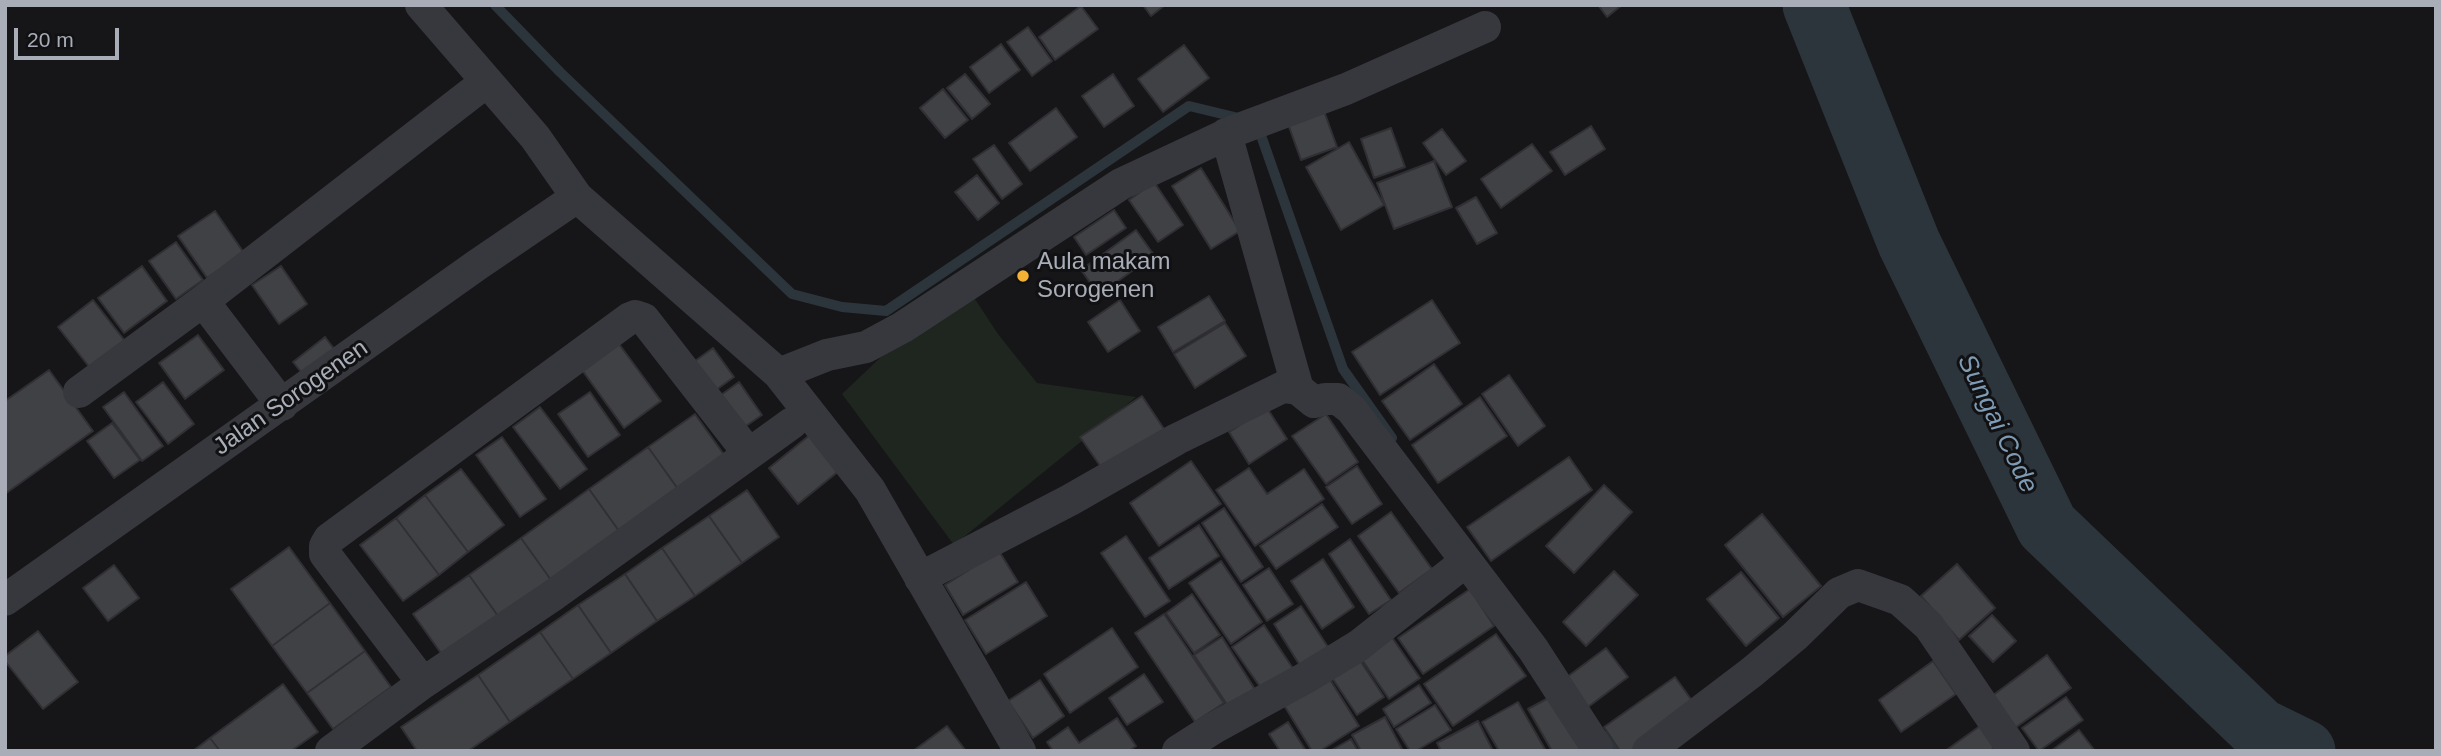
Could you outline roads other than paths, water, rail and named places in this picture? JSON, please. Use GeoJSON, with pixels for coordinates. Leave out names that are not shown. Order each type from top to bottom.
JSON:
{"type":"FeatureCollection","features":[{"type":"Feature","properties":{"kind":"street"},"geometry":{"type":"LineString","coordinates":[[421,5],[535,137],[577,197],[779,374],[870,490],[1010,747]]}},
{"type":"Feature","properties":{"kind":"street"},"geometry":{"type":"LineString","coordinates":[[779,374],[827,355],[866,347],[891,334],[1121,184],[1239,129],[1346,89],[1485,27]]}},
{"type":"Feature","properties":{"kind":"street"},"geometry":{"type":"LineString","coordinates":[[79,392],[203,301],[486,82]]}},
{"type":"Feature","properties":{"kind":"street"},"geometry":{"type":"LineString","coordinates":[[1239,129],[1298,389]]}},
{"type":"Feature","properties":{"kind":"street","name":"Jalan Sorogenen"},"geometry":{"type":"LineString","coordinates":[[5,600],[577,197]]}},
{"type":"Feature","properties":{"kind":"street"},"geometry":{"type":"LineString","coordinates":[[203,301],[282,405]]}},
{"type":"Feature","properties":{"kind":"street"},"geometry":{"type":"LineString","coordinates":[[423,683],[325,554],[325,545],[329,539],[630,318],[635,316],[644,319],[749,454]]}},
{"type":"Feature","properties":{"kind":"street"},"geometry":{"type":"LineString","coordinates":[[920,578],[1177,439],[1283,387],[1298,389],[1314,402],[1338,399],[1351,409],[1533,649],[1597,748],[1596,751]]}},
{"type":"Feature","properties":{"kind":"street"},"geometry":{"type":"LineString","coordinates":[[331,751],[792,423]]}},
{"type":"Feature","properties":{"kind":"street"},"geometry":{"type":"LineString","coordinates":[[1178,751],[1220,739],[1307,677],[1358,646],[1465,562]]}},
{"type":"Feature","properties":{"kind":"street"},"geometry":{"type":"LineString","coordinates":[[1648,751],[1774,654],[1839,593],[1858,585],[1900,600],[1929,626],[2014,751]]}},
{"type":"Feature","properties":{"kind":"waterway"},"geometry":{"type":"LineString","coordinates":[[495,5],[560,72],[792,294],[842,307],[886,311],[1189,106],[1243,119]]}},
{"type":"Feature","properties":{"kind":"waterway","name":"Sungai Code"},"geometry":{"type":"LineString","coordinates":[[1814,5],[1909,243],[2047,526],[2259,729],[2304,751]]}},
{"type":"Feature","properties":{"kind":"waterway"},"geometry":{"type":"LineString","coordinates":[[1257,124],[1343,369],[1392,438]]}},
{"type":"Feature","properties":{"kind":"waterway"},"geometry":{"type":"LineString","coordinates":[[1605,736],[1616,751]]}},
{"type":"Feature","properties":{"kind":"place","name":"Aula makam Sorogenen"},"geometry":{"type":"Point","coordinates":[1023,276]}}]}
